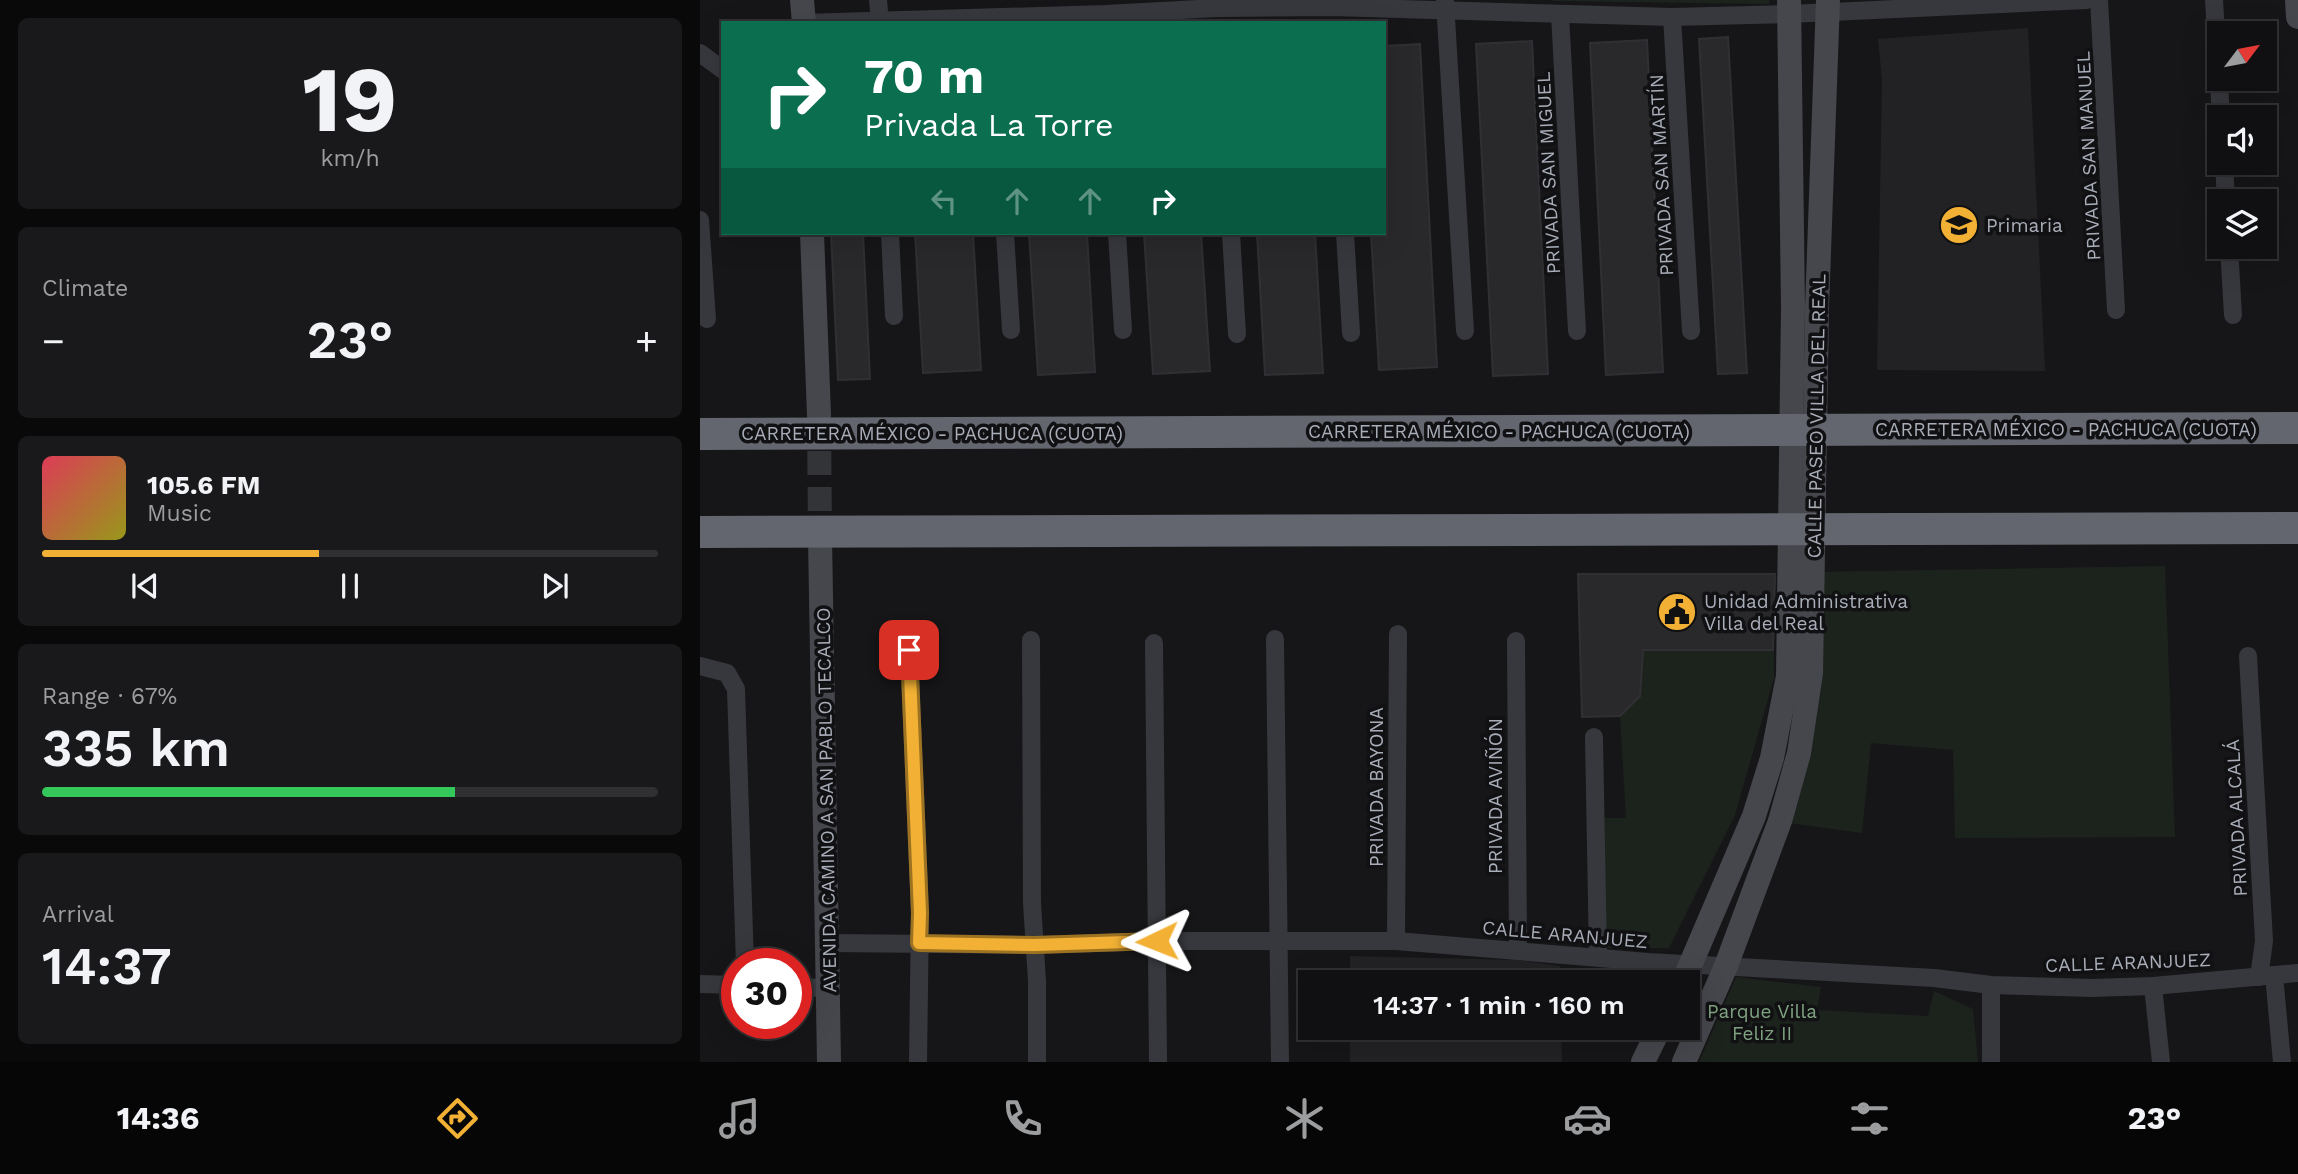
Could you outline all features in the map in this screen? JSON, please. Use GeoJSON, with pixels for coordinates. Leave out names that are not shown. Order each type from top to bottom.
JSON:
{"type":"FeatureCollection","features":[{"type":"Feature","properties":{"kind":"highway","name":"CARRETERA MÉXICO - PACHUCA (CUOTA)"},"geometry":{"type":"LineString","coordinates":[[700,434],[2298,428]]}},
{"type":"Feature","properties":{"kind":"highway"},"geometry":{"type":"LineString","coordinates":[[700,532],[2298,528]]}},
{"type":"Feature","properties":{"kind":"street"},"geometry":{"type":"LineString","coordinates":[[802,0],[804,21]]}},
{"type":"Feature","properties":{"kind":"street"},"geometry":{"type":"LineString","coordinates":[[878,0],[880,21]]}},
{"type":"Feature","properties":{"kind":"street"},"geometry":{"type":"LineString","coordinates":[[892,21],[991,13],[1332,10],[1446,6],[1560,14],[1672,17],[1789,7],[2087,0]]}},
{"type":"Feature","properties":{"kind":"street","name":"PRIVADA SAN MANUEL"},"geometry":{"type":"LineString","coordinates":[[2099,0],[2116,310]]}},
{"type":"Feature","properties":{"kind":"street"},"geometry":{"type":"LineString","coordinates":[[2214,0],[2220,105]]}},
{"type":"Feature","properties":{"kind":"street"},"geometry":{"type":"LineString","coordinates":[[2297,0],[2298,15]]}},
{"type":"Feature","properties":{"kind":"street"},"geometry":{"type":"LineString","coordinates":[[1446,6],[1465,331]]}},
{"type":"Feature","properties":{"kind":"street","name":"CALLE PASEO VILLA DEL REAL"},"geometry":{"type":"LineString","coordinates":[[1689,970],[1754,816],[1772,758],[1788,676],[1801,552],[1805,308],[1829,6]]}},
{"type":"Feature","properties":{"kind":"street","name":"CALLE PASEO VILLA DEL REAL"},"geometry":{"type":"LineString","coordinates":[[1789,7],[1805,308]]}},
{"type":"Feature","properties":{"kind":"street","name":"PRIVADA SAN MIGUEL"},"geometry":{"type":"LineString","coordinates":[[1560,14],[1577,331]]}},
{"type":"Feature","properties":{"kind":"street","name":"PRIVADA SAN MARTÍN"},"geometry":{"type":"LineString","coordinates":[[1672,17],[1691,331]]}},
{"type":"Feature","properties":{"kind":"street"},"geometry":{"type":"LineString","coordinates":[[700,52],[721,68]]}},
{"type":"Feature","properties":{"kind":"street"},"geometry":{"type":"LineString","coordinates":[[700,220],[707,319]]}},
{"type":"Feature","properties":{"kind":"street"},"geometry":{"type":"LineString","coordinates":[[812,235],[818,415]]}},
{"type":"Feature","properties":{"kind":"street"},"geometry":{"type":"LineString","coordinates":[[890,235],[894,316]]}},
{"type":"Feature","properties":{"kind":"street"},"geometry":{"type":"LineString","coordinates":[[1005,235],[1011,330]]}},
{"type":"Feature","properties":{"kind":"street"},"geometry":{"type":"LineString","coordinates":[[1117,235],[1123,330]]}},
{"type":"Feature","properties":{"kind":"street"},"geometry":{"type":"LineString","coordinates":[[1231,235],[1237,334]]}},
{"type":"Feature","properties":{"kind":"street"},"geometry":{"type":"LineString","coordinates":[[1345,235],[1351,333]]}},
{"type":"Feature","properties":{"kind":"street"},"geometry":{"type":"LineString","coordinates":[[2230,259],[2233,314]]}},
{"type":"Feature","properties":{"kind":"street","name":"AVENIDA CAMINO A SAN PABLO TECALCO"},"geometry":{"type":"LineString","coordinates":[[820,538],[829,1062]]}},
{"type":"Feature","properties":{"kind":"street","name":"CALLE PASEO VILLA DEL REAL"},"geometry":{"type":"LineString","coordinates":[[1684,1062],[1726,967],[1780,821],[1799,753],[1811,673],[1801,552]]}},
{"type":"Feature","properties":{"kind":"street","name":"PRIVADA BAYONA"},"geometry":{"type":"LineString","coordinates":[[1396,941],[1398,634]]}},
{"type":"Feature","properties":{"kind":"street"},"geometry":{"type":"LineString","coordinates":[[1275,639],[1279,1062]]}},
{"type":"Feature","properties":{"kind":"street"},"geometry":{"type":"LineString","coordinates":[[1031,640],[1032,903],[1037,1062]]}},
{"type":"Feature","properties":{"kind":"street","name":"PRIVADA AVIÑÓN"},"geometry":{"type":"LineString","coordinates":[[1516,641],[1518,951]]}},
{"type":"Feature","properties":{"kind":"street"},"geometry":{"type":"LineString","coordinates":[[1154,643],[1158,1062]]}},
{"type":"Feature","properties":{"kind":"street"},"geometry":{"type":"LineString","coordinates":[[909,650],[920,913],[918,1062]]}},
{"type":"Feature","properties":{"kind":"street","name":"PRIVADA ALCALÁ"},"geometry":{"type":"LineString","coordinates":[[2248,656],[2264,941],[2267,976],[2282,1062]]}},
{"type":"Feature","properties":{"kind":"street"},"geometry":{"type":"LineString","coordinates":[[700,666],[727,673],[736,689],[744,948]]}},
{"type":"Feature","properties":{"kind":"street"},"geometry":{"type":"LineString","coordinates":[[1594,737],[1598,957]]}},
{"type":"Feature","properties":{"kind":"street","name":"CALLE ARANJUEZ"},"geometry":{"type":"LineString","coordinates":[[828,943],[1035,945],[1278,939],[1396,941],[1598,957],[1671,970]]}},
{"type":"Feature","properties":{"kind":"street","name":"CALLE ARANJUEZ"},"geometry":{"type":"LineString","coordinates":[[1700,971],[1726,967],[1934,978],[1991,985],[2091,988],[2153,986],[2298,973]]}},
{"type":"Feature","properties":{"kind":"street"},"geometry":{"type":"LineString","coordinates":[[700,984],[721,985]]}},
{"type":"Feature","properties":{"kind":"street"},"geometry":{"type":"LineString","coordinates":[[1991,985],[1991,1062]]}},
{"type":"Feature","properties":{"kind":"street"},"geometry":{"type":"LineString","coordinates":[[2153,986],[2161,1062]]}},
{"type":"Feature","properties":{"kind":"street"},"geometry":{"type":"LineString","coordinates":[[812,988],[828,988]]}},
{"type":"Feature","properties":{"kind":"street"},"geometry":{"type":"LineString","coordinates":[[1643,1062],[1654,1040]]}},
{"type":"Feature","properties":{"kind":"shaded area","name":"Primaria"},"geometry":{"type":"Polygon","coordinates":[[[2028,28],[2045,371],[1877,370],[1882,80],[1878,39],[2028,28]]]}},
{"type":"Feature","properties":{"kind":"shaded area"},"geometry":{"type":"Polygon","coordinates":[[[1350,956],[1517,960],[1560,966],[1560,970],[1350,970],[1350,956]]]}},
{"type":"Feature","properties":{"kind":"shaded area"},"geometry":{"type":"Polygon","coordinates":[[[1350,1040],[1561,1040],[1562,1062],[1350,1062],[1350,1040]]]}},
{"type":"Feature","properties":{"kind":"green space"},"geometry":{"type":"Polygon","coordinates":[[[1769,0],[1769,4],[1552,1],[1769,0]]]}},
{"type":"Feature","properties":{"kind":"green space"},"geometry":{"type":"Polygon","coordinates":[[[2165,566],[2175,837],[1955,838],[1953,750],[1871,743],[1862,833],[1781,822],[1814,572],[2165,566]]]}},
{"type":"Feature","properties":{"kind":"green space"},"geometry":{"type":"Polygon","coordinates":[[[1643,650],[1774,651],[1774,678],[1735,815],[1669,948],[1595,948],[1600,818],[1626,818],[1620,716],[1640,696],[1643,650]]]}},
{"type":"Feature","properties":{"kind":"green space","name":"Parque Villa Feliz II"},"geometry":{"type":"Polygon","coordinates":[[[1736,977],[1821,987],[1817,1010],[1928,1016],[1934,991],[1973,1009],[1978,1062],[1699,1062],[1736,977]]]}},
{"type":"Feature","properties":{"kind":"building"},"geometry":{"type":"Polygon","coordinates":[[[1728,37],[1747,373],[1718,374],[1699,39],[1728,37]]]}},
{"type":"Feature","properties":{"kind":"building"},"geometry":{"type":"Polygon","coordinates":[[[1647,40],[1663,372],[1606,375],[1590,43],[1647,40]]]}},
{"type":"Feature","properties":{"kind":"building"},"geometry":{"type":"Polygon","coordinates":[[[1532,41],[1548,374],[1493,376],[1476,44],[1532,41]]]}},
{"type":"Feature","properties":{"kind":"building"},"geometry":{"type":"Polygon","coordinates":[[[1420,44],[1437,367],[1379,370],[1371,235],[1386,235],[1386,46],[1420,44]]]}},
{"type":"Feature","properties":{"kind":"building"},"geometry":{"type":"Polygon","coordinates":[[[831,235],[863,235],[870,379],[838,380],[831,235]]]}},
{"type":"Feature","properties":{"kind":"building"},"geometry":{"type":"Polygon","coordinates":[[[915,235],[973,235],[981,370],[923,373],[915,235]]]}},
{"type":"Feature","properties":{"kind":"building"},"geometry":{"type":"Polygon","coordinates":[[[1029,235],[1087,235],[1095,372],[1038,375],[1029,235]]]}},
{"type":"Feature","properties":{"kind":"building"},"geometry":{"type":"Polygon","coordinates":[[[1144,235],[1201,235],[1210,371],[1153,374],[1144,235]]]}},
{"type":"Feature","properties":{"kind":"building"},"geometry":{"type":"Polygon","coordinates":[[[1257,235],[1315,235],[1323,373],[1265,375],[1257,235]]]}},
{"type":"Feature","properties":{"kind":"building","name":"Unidad Administrativa Villa del Real"},"geometry":{"type":"Polygon","coordinates":[[[1578,574],[1775,574],[1773,650],[1643,650],[1640,696],[1620,716],[1582,717],[1578,574]]]}},
{"type":"Feature","properties":{"kind":"tunnel"},"geometry":{"type":"LineString","coordinates":[[819,415],[820,538]]}},
{"type":"Feature","properties":{"kind":"place","name":"Primaria"},"geometry":{"type":"Point","coordinates":[1959,225]}},
{"type":"Feature","properties":{"kind":"place","name":"Unidad Administrativa Villa del Real"},"geometry":{"type":"Point","coordinates":[1677,612]}},
{"type":"Feature","properties":{"kind":"route"},"geometry":{"type":"LineString","coordinates":[[909,650],[919,943],[1035,945],[1157,941]]}}]}
